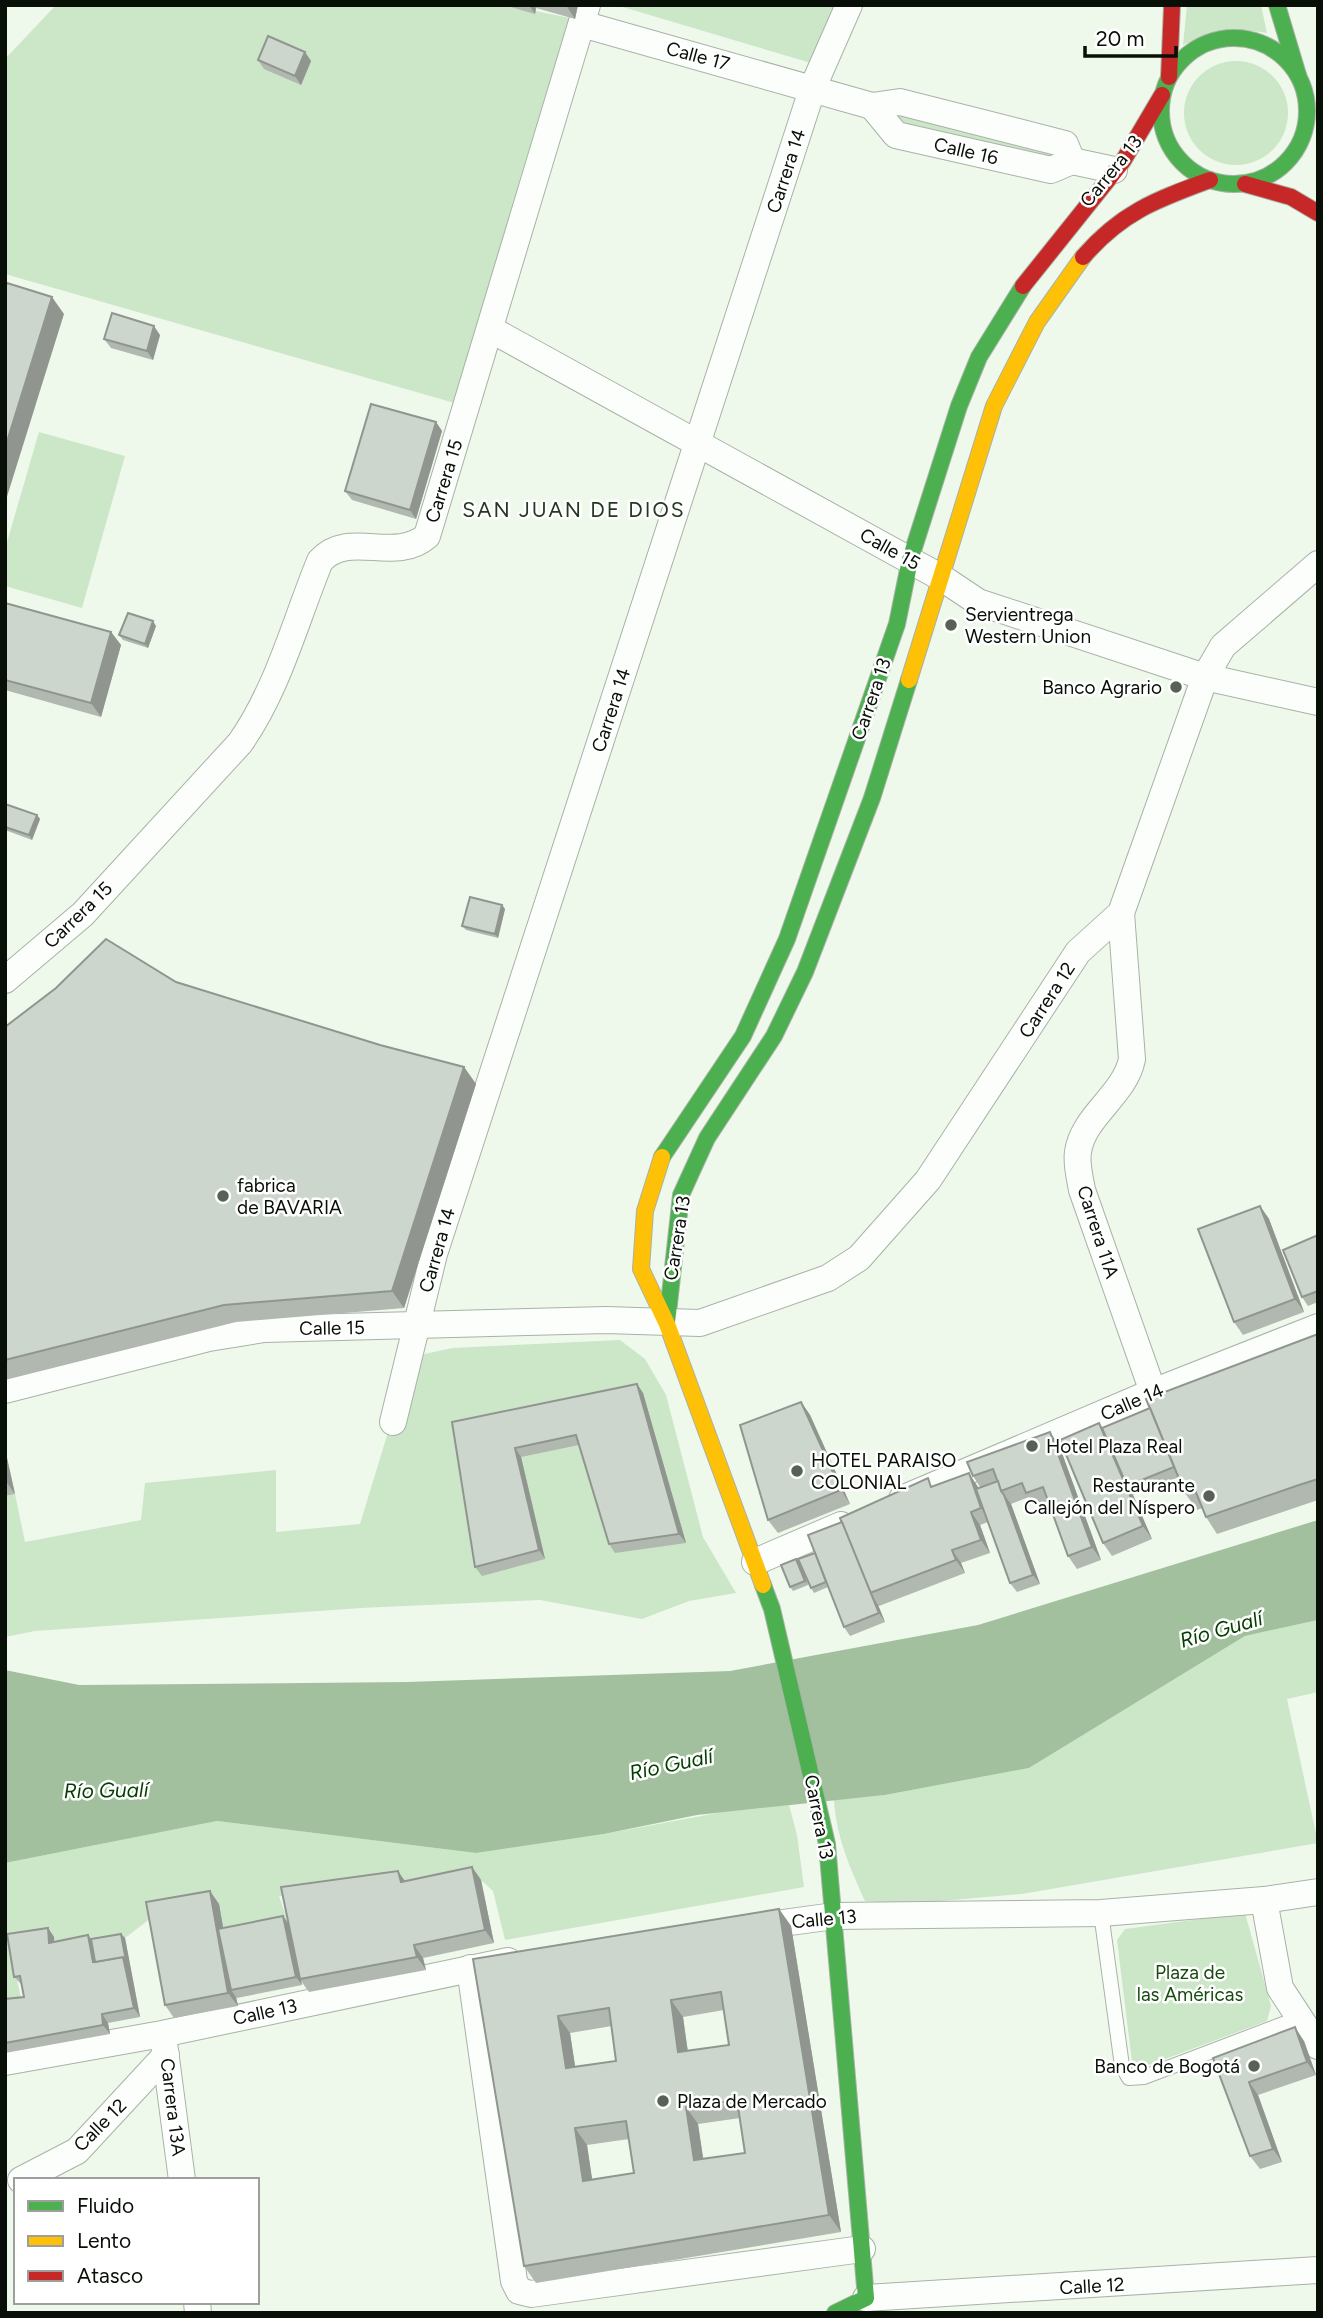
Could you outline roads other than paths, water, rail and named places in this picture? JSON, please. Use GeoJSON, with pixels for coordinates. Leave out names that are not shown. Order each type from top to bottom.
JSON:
{"type":"FeatureCollection","features":[{"type":"Feature","properties":{"kind":"main road"},"geometry":{"type":"LineString","coordinates":[[1169,77],[1172,5]]}},
{"type":"Feature","properties":{"kind":"main road"},"geometry":{"type":"LineString","coordinates":[[1245,184],[1267,176],[1286,162],[1293,153],[1307,121],[1306,97],[1277,5]]}},
{"type":"Feature","properties":{"kind":"main road"},"geometry":{"type":"LineString","coordinates":[[1299,76],[1281,55],[1258,42],[1233,38],[1207,43],[1184,57],[1169,77],[1162,95],[1160,116],[1165,137],[1176,155],[1191,170],[1210,180],[1245,184],[1291,197],[1318,213]]}},
{"type":"Feature","properties":{"kind":"main road"},"geometry":{"type":"LineString","coordinates":[[1299,76],[1318,70]]}},
{"type":"Feature","properties":{"kind":"main road","name":"Carrera 13"},"geometry":{"type":"LineString","coordinates":[[866,2298],[827,1844],[772,1609],[667,1324],[641,1269],[645,1212],[662,1159],[743,1036],[787,939],[897,624],[910,560],[959,407],[979,357],[1031,273],[1115,170],[1142,133],[1162,95]]}},
{"type":"Feature","properties":{"kind":"main road"},"geometry":{"type":"LineString","coordinates":[[1306,97],[1318,114]]}},
{"type":"Feature","properties":{"kind":"main road","name":"Carrera 13"},"geometry":{"type":"LineString","coordinates":[[667,1324],[671,1258],[681,1195],[707,1138],[774,1036],[805,972],[872,798],[994,407],[1018,353],[1086,253],[1116,223],[1146,204],[1210,180]]}},
{"type":"Feature","properties":{"kind":"main road"},"geometry":{"type":"LineString","coordinates":[[835,2313],[866,2298]]}},
{"type":"Feature","properties":{"kind":"street","name":"Carrera 14"},"geometry":{"type":"LineString","coordinates":[[393,1422],[439,1240],[813,87],[849,5]]}},
{"type":"Feature","properties":{"kind":"street","name":"Calle 17"},"geometry":{"type":"LineString","coordinates":[[585,15],[813,87]]}},
{"type":"Feature","properties":{"kind":"street","name":"Carrera 15"},"geometry":{"type":"LineString","coordinates":[[5,980],[83,914],[240,743],[262,711],[320,561],[338,547],[409,548],[427,536],[585,15]]}},
{"type":"Feature","properties":{"kind":"street","name":"Calle 16"},"geometry":{"type":"LineString","coordinates":[[813,87],[872,106],[895,135],[1051,170],[1072,162],[1115,170]]}},
{"type":"Feature","properties":{"kind":"street","name":"Calle 15"},"geometry":{"type":"LineString","coordinates":[[490,329],[910,560],[978,602],[1205,677],[1318,702]]}},
{"type":"Feature","properties":{"kind":"street","name":"Carrera 12"},"geometry":{"type":"LineString","coordinates":[[667,1324],[700,1323],[828,1278],[859,1258],[928,1180],[1078,953],[1121,913],[1205,677],[1223,646],[1318,564]]}},
{"type":"Feature","properties":{"kind":"street","name":"Carrera 11A"},"geometry":{"type":"LineString","coordinates":[[1121,913],[1132,1059],[1126,1077],[1082,1138],[1078,1166],[1082,1190],[1153,1392]]}},
{"type":"Feature","properties":{"kind":"street","name":"Calle 15"},"geometry":{"type":"LineString","coordinates":[[5,1390],[209,1338],[264,1329],[606,1320],[667,1324]]}},
{"type":"Feature","properties":{"kind":"street","name":"Calle 14"},"geometry":{"type":"LineString","coordinates":[[755,1562],[1153,1392],[1318,1327]]}},
{"type":"Feature","properties":{"kind":"street","name":"Calle 13"},"geometry":{"type":"LineString","coordinates":[[727,1931],[834,1916],[1101,1913],[1264,1900],[1318,1892]]}},
{"type":"Feature","properties":{"kind":"street"},"geometry":{"type":"LineString","coordinates":[[1264,1900],[1280,1989],[1318,2046]]}},
{"type":"Feature","properties":{"kind":"street","name":"Calle 13"},"geometry":{"type":"LineString","coordinates":[[5,2062],[164,2044],[470,1968],[539,1957]]}},
{"type":"Feature","properties":{"kind":"street"},"geometry":{"type":"LineString","coordinates":[[470,1968],[514,2281],[519,2291],[531,2294],[862,2249]]}},
{"type":"Feature","properties":{"kind":"street","name":"Calle 12"},"geometry":{"type":"LineString","coordinates":[[25,2178],[77,2151],[164,2044]]}},
{"type":"Feature","properties":{"kind":"street","name":"Carrera 13A"},"geometry":{"type":"LineString","coordinates":[[164,2044],[182,2178]]}},
{"type":"Feature","properties":{"kind":"street","name":"Calle 12"},"geometry":{"type":"LineString","coordinates":[[866,2298],[1318,2270]]}},
{"type":"Feature","properties":{"kind":"lane"},"geometry":{"type":"LineString","coordinates":[[1101,1913],[1122,2066],[1129,2078],[1144,2077],[1299,2018]]}},
{"type":"Feature","properties":{"kind":"water","name":"Río Gualí"},"geometry":{"type":"Polygon","coordinates":[[[1318,1520],[1318,1620],[1245,1636],[1029,1768],[885,1795],[697,1815],[604,1834],[476,1853],[217,1821],[5,1863],[5,1670],[79,1685],[407,1682],[730,1671],[978,1625],[1318,1520]]]}},
{"type":"Feature","properties":{"kind":"place","name":"Servientrega Western Union"},"geometry":{"type":"Point","coordinates":[951,625]}},
{"type":"Feature","properties":{"kind":"place","name":"Banco Agrario"},"geometry":{"type":"Point","coordinates":[1176,687]}},
{"type":"Feature","properties":{"kind":"place","name":"fabrica de BAVARIA"},"geometry":{"type":"Point","coordinates":[223,1196]}},
{"type":"Feature","properties":{"kind":"place","name":"Hotel Plaza Real"},"geometry":{"type":"Point","coordinates":[1032,1446]}},
{"type":"Feature","properties":{"kind":"place","name":"HOTEL PARAISO COLONIAL"},"geometry":{"type":"Point","coordinates":[797,1471]}},
{"type":"Feature","properties":{"kind":"place","name":"Restaurante Callejón del Níspero"},"geometry":{"type":"Point","coordinates":[1209,1496]}},
{"type":"Feature","properties":{"kind":"place","name":"Banco de Bogotá"},"geometry":{"type":"Point","coordinates":[1254,2066]}},
{"type":"Feature","properties":{"kind":"place","name":"Plaza de Mercado"},"geometry":{"type":"Point","coordinates":[663,2101]}},
{"type":"Feature","properties":{"kind":"district","name":"SAN JUAN DE DIOS"},"geometry":{"type":"Point","coordinates":[574,509]}},
{"type":"Feature","properties":{"kind":"park label","name":"Plaza de las Américas"},"geometry":{"type":"Point","coordinates":[1190,1983]}}]}
